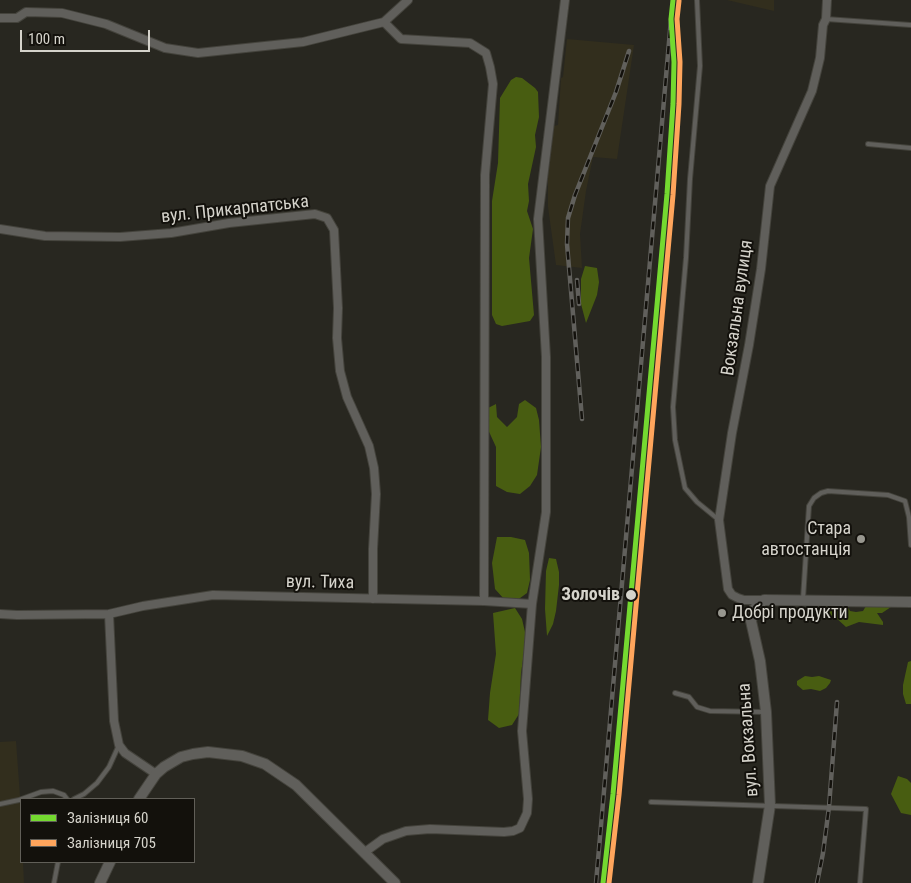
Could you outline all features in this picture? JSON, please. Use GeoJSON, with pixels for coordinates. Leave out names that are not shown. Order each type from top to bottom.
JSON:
{"type":"FeatureCollection","features":[{"type":"Feature","properties":{"kind":"street"},"geometry":{"type":"LineString","coordinates":[[0,18],[17,18],[26,12],[62,13],[106,24],[165,48],[198,53],[303,42],[384,22],[408,0]]}},
{"type":"Feature","properties":{"kind":"street"},"geometry":{"type":"LineString","coordinates":[[365,852],[384,839],[406,831],[430,828],[504,832],[520,828],[528,812],[522,731],[532,604],[546,512],[547,473],[546,357],[538,219],[565,0]]}},
{"type":"Feature","properties":{"kind":"street","name":"Вокзальна вулиця"},"geometry":{"type":"LineString","coordinates":[[764,600],[744,600],[732,595],[728,589],[719,520],[732,433],[749,345],[770,186],[812,91],[820,58],[827,0]]}},
{"type":"Feature","properties":{"kind":"street"},"geometry":{"type":"LineString","coordinates":[[384,22],[401,39],[470,43],[486,53],[493,84],[485,175],[484,601]]}},
{"type":"Feature","properties":{"kind":"street","name":"вул. Прикарпатська"},"geometry":{"type":"LineString","coordinates":[[0,229],[45,236],[120,237],[171,233],[229,223],[315,214],[327,218],[334,230],[338,308],[337,338],[340,371],[347,398],[369,446],[374,468],[376,494],[372,549],[373,599]]}},
{"type":"Feature","properties":{"kind":"street","name":"вул. Тиха"},"geometry":{"type":"LineString","coordinates":[[0,614],[18,616],[109,614],[143,606],[213,596],[484,601],[532,604]]}},
{"type":"Feature","properties":{"kind":"street"},"geometry":{"type":"LineString","coordinates":[[764,600],[803,599],[911,602]]}},
{"type":"Feature","properties":{"kind":"street","name":"вул. Вокзальна"},"geometry":{"type":"LineString","coordinates":[[758,883],[770,805],[766,712],[760,661],[751,621],[754,609],[764,600]]}},
{"type":"Feature","properties":{"kind":"street"},"geometry":{"type":"LineString","coordinates":[[109,614],[114,721],[119,745],[125,753],[156,774]]}},
{"type":"Feature","properties":{"kind":"street"},"geometry":{"type":"LineString","coordinates":[[140,798],[156,774],[173,762],[193,754],[223,753],[250,758],[265,764],[296,785],[395,883]]}},
{"type":"Feature","properties":{"kind":"street"},"geometry":{"type":"LineString","coordinates":[[100,883],[110,863]]}},
{"type":"Feature","properties":{"kind":"lane"},"geometry":{"type":"LineString","coordinates":[[696,0],[700,66],[673,408],[675,440],[685,488],[696,502],[719,520]]}},
{"type":"Feature","properties":{"kind":"lane"},"geometry":{"type":"LineString","coordinates":[[826,18],[911,25]]}},
{"type":"Feature","properties":{"kind":"lane"},"geometry":{"type":"LineString","coordinates":[[868,144],[911,148]]}},
{"type":"Feature","properties":{"kind":"lane"},"geometry":{"type":"LineString","coordinates":[[803,599],[809,506],[820,493],[888,495],[905,501],[909,516],[911,545]]}},
{"type":"Feature","properties":{"kind":"lane"},"geometry":{"type":"LineString","coordinates":[[675,693],[689,697],[697,707],[710,711],[766,712]]}},
{"type":"Feature","properties":{"kind":"lane"},"geometry":{"type":"LineString","coordinates":[[76,798],[97,783],[108,767],[119,745]]}},
{"type":"Feature","properties":{"kind":"lane"},"geometry":{"type":"LineString","coordinates":[[24,798],[40,792],[53,791],[64,795],[66,798]]}},
{"type":"Feature","properties":{"kind":"lane"},"geometry":{"type":"LineString","coordinates":[[0,804],[20,800]]}},
{"type":"Feature","properties":{"kind":"lane"},"geometry":{"type":"LineString","coordinates":[[651,802],[866,809],[860,883]]}},
{"type":"Feature","properties":{"kind":"lane"},"geometry":{"type":"LineString","coordinates":[[54,883],[58,863]]}},
{"type":"Feature","properties":{"kind":"shaded area"},"geometry":{"type":"Polygon","coordinates":[[[727,0],[774,0],[774,11],[727,0]]]}},
{"type":"Feature","properties":{"kind":"shaded area"},"geometry":{"type":"Polygon","coordinates":[[[567,39],[634,45],[617,159],[593,157],[580,234],[582,268],[556,265],[548,207],[548,176],[554,126],[558,125],[561,78],[563,77],[567,39]]]}},
{"type":"Feature","properties":{"kind":"shaded area"},"geometry":{"type":"Polygon","coordinates":[[[16,741],[20,798],[20,863],[23,863],[24,883],[0,883],[0,742],[16,741]]]}},
{"type":"Feature","properties":{"kind":"green space"},"geometry":{"type":"Polygon","coordinates":[[[516,77],[522,78],[538,92],[539,117],[535,135],[536,147],[528,184],[529,201],[527,211],[533,229],[529,258],[534,315],[530,321],[502,326],[496,324],[492,315],[492,201],[498,163],[500,98],[511,80],[516,77]]]}},
{"type":"Feature","properties":{"kind":"green space"},"geometry":{"type":"Polygon","coordinates":[[[585,266],[597,268],[599,282],[597,295],[586,323],[581,304],[581,279],[585,266]]]}},
{"type":"Feature","properties":{"kind":"green space"},"geometry":{"type":"Polygon","coordinates":[[[525,400],[536,408],[541,447],[537,475],[530,486],[520,494],[507,492],[496,486],[496,447],[485,423],[484,410],[496,404],[497,417],[507,427],[517,417],[519,404],[525,400]]]}},
{"type":"Feature","properties":{"kind":"green space"},"geometry":{"type":"Polygon","coordinates":[[[497,537],[525,540],[529,553],[530,580],[527,593],[516,601],[504,599],[495,589],[492,563],[497,537]]]}},
{"type":"Feature","properties":{"kind":"green space"},"geometry":{"type":"Polygon","coordinates":[[[549,558],[556,559],[559,585],[553,624],[547,636],[545,609],[546,571],[549,558]]]}},
{"type":"Feature","properties":{"kind":"green space"},"geometry":{"type":"Polygon","coordinates":[[[845,602],[850,611],[856,612],[863,611],[866,606],[886,603],[891,607],[882,613],[877,613],[883,625],[859,622],[846,627],[834,616],[819,614],[819,611],[825,604],[845,602]]]}},
{"type":"Feature","properties":{"kind":"green space"},"geometry":{"type":"Polygon","coordinates":[[[515,608],[522,619],[525,632],[519,714],[512,725],[499,728],[488,720],[496,654],[493,613],[515,608]]]}},
{"type":"Feature","properties":{"kind":"green space"},"geometry":{"type":"Polygon","coordinates":[[[911,661],[911,704],[906,704],[903,685],[908,662],[911,661]]]}},
{"type":"Feature","properties":{"kind":"green space"},"geometry":{"type":"Polygon","coordinates":[[[805,676],[819,676],[831,680],[826,688],[820,691],[803,690],[797,685],[797,681],[805,676]]]}},
{"type":"Feature","properties":{"kind":"green space"},"geometry":{"type":"Polygon","coordinates":[[[898,776],[907,779],[911,783],[911,815],[901,813],[891,794],[898,776]]]}},
{"type":"Feature","properties":{"kind":"railway"},"geometry":{"type":"LineString","coordinates":[[596,883],[671,19]]}},
{"type":"Feature","properties":{"kind":"railway"},"geometry":{"type":"LineString","coordinates":[[582,419],[567,244],[568,218],[575,195],[616,92],[629,51]]}},
{"type":"Feature","properties":{"kind":"railway"},"geometry":{"type":"LineString","coordinates":[[577,280],[579,304]]}},
{"type":"Feature","properties":{"kind":"railway"},"geometry":{"type":"LineString","coordinates":[[817,883],[829,807],[837,702]]}},
{"type":"Feature","properties":{"kind":"rail line","name":"60"},"geometry":{"type":"LineString","coordinates":[[603,883],[613,794],[667,194],[673,104],[674,62],[671,19],[673,0]]}},
{"type":"Feature","properties":{"kind":"rail line","name":"705"},"geometry":{"type":"LineString","coordinates":[[609,883],[619,795],[673,195],[679,104],[680,62],[677,19],[679,1]]}},
{"type":"Feature","properties":{"kind":"place","name":"Стара автостанція"},"geometry":{"type":"Point","coordinates":[861,539]}},
{"type":"Feature","properties":{"kind":"place","name":"Золочів"},"geometry":{"type":"Point","coordinates":[631,595]}},
{"type":"Feature","properties":{"kind":"place","name":"Добрі продукти"},"geometry":{"type":"Point","coordinates":[722,613]}}]}
